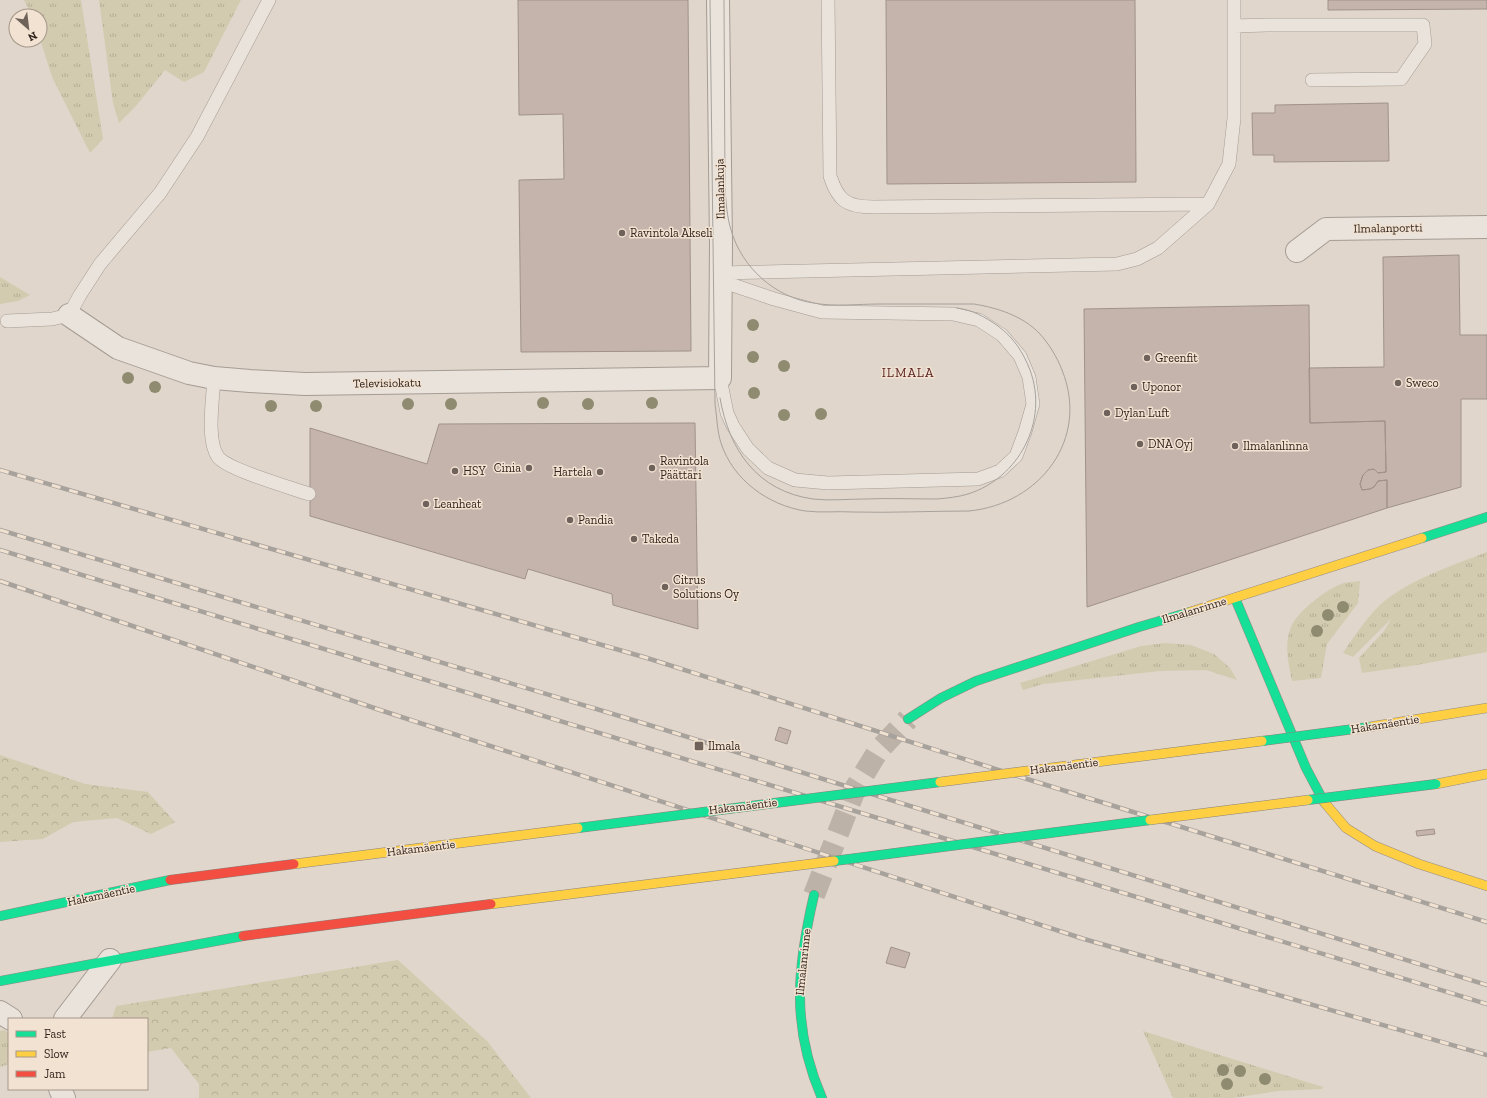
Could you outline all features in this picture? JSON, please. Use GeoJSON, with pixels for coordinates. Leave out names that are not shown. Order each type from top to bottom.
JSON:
{"type":"FeatureCollection","features":[{"type":"Feature","properties":{"kind":"main road","name":"Ilmalanrinne"},"geometry":{"type":"LineString","coordinates":[[908,719],[941,698],[976,681],[1139,627],[1235,598],[1487,517]]}},
{"type":"Feature","properties":{"kind":"main road"},"geometry":{"type":"LineString","coordinates":[[1235,598],[1306,768],[1322,800],[1331,812],[1346,828],[1375,846],[1419,864],[1487,886]]}},
{"type":"Feature","properties":{"kind":"main road","name":"Hakamäentie"},"geometry":{"type":"LineString","coordinates":[[0,916],[170,880],[1369,727],[1487,708]]}},
{"type":"Feature","properties":{"kind":"main road"},"geometry":{"type":"LineString","coordinates":[[0,981],[243,936],[1436,784],[1487,774]]}},
{"type":"Feature","properties":{"kind":"main road","name":"Ilmalanrinne"},"geometry":{"type":"LineString","coordinates":[[814,895],[806,927],[799,981],[799,1015],[811,1070],[822,1098]]}},
{"type":"Feature","properties":{"kind":"street","name":"Ilmalankuja"},"geometry":{"type":"LineString","coordinates":[[718,0],[721,277],[720,378]]}},
{"type":"Feature","properties":{"kind":"street","name":"Ilmalanportti"},"geometry":{"type":"LineString","coordinates":[[1297,251],[1326,229],[1487,227]]}},
{"type":"Feature","properties":{"kind":"street","name":"Televisiokatu"},"geometry":{"type":"LineString","coordinates":[[70,315],[118,348],[189,373],[214,378],[250,382],[305,384],[720,378]]}},
{"type":"Feature","properties":{"kind":"street"},"geometry":{"type":"LineString","coordinates":[[66,1018],[110,960]]}},
{"type":"Feature","properties":{"kind":"street"},"geometry":{"type":"LineString","coordinates":[[0,1012],[9,1018]]}},
{"type":"Feature","properties":{"kind":"lane"},"geometry":{"type":"LineString","coordinates":[[7,321],[52,319],[70,315],[80,294],[100,264],[160,193],[197,137],[269,0]]}},
{"type":"Feature","properties":{"kind":"lane"},"geometry":{"type":"LineString","coordinates":[[828,0],[830,176],[840,197],[847,203],[860,207],[1208,204]]}},
{"type":"Feature","properties":{"kind":"lane"},"geometry":{"type":"LineString","coordinates":[[721,277],[1117,264],[1136,259],[1158,248],[1208,204],[1230,164],[1234,118],[1234,0]]}},
{"type":"Feature","properties":{"kind":"lane"},"geometry":{"type":"LineString","coordinates":[[1234,26],[1423,25],[1425,44],[1401,79],[1312,80]]}},
{"type":"Feature","properties":{"kind":"lane"},"geometry":{"type":"LineString","coordinates":[[720,378],[727,413],[733,426],[748,449],[768,468],[795,480],[828,483],[978,479],[1000,471],[1016,456],[1025,432],[1032,404],[1029,377],[1020,356],[1002,335],[979,320],[953,314],[822,312],[774,299],[721,277]]}},
{"type":"Feature","properties":{"kind":"lane"},"geometry":{"type":"LineString","coordinates":[[214,378],[212,442],[218,457],[224,462],[245,473],[309,494]]}},
{"type":"Feature","properties":{"kind":"green space"},"geometry":{"type":"Polygon","coordinates":[[[24,0],[81,0],[103,139],[90,153],[52,77],[43,48],[48,48],[48,8],[28,8],[24,0]]]}},
{"type":"Feature","properties":{"kind":"green space"},"geometry":{"type":"Polygon","coordinates":[[[99,0],[241,0],[204,72],[184,82],[165,70],[136,106],[119,123],[113,103],[99,0]]]}},
{"type":"Feature","properties":{"kind":"green space"},"geometry":{"type":"Polygon","coordinates":[[[0,277],[30,295],[18,301],[0,304],[0,277]]]}},
{"type":"Feature","properties":{"kind":"green space"},"geometry":{"type":"Polygon","coordinates":[[[1487,552],[1487,652],[1417,665],[1362,673],[1359,658],[1384,631],[1391,619],[1353,657],[1343,653],[1370,615],[1391,596],[1417,580],[1487,552]]]}},
{"type":"Feature","properties":{"kind":"green space"},"geometry":{"type":"Polygon","coordinates":[[[1360,581],[1358,603],[1327,644],[1321,678],[1292,681],[1288,662],[1287,642],[1290,630],[1297,617],[1310,604],[1333,588],[1341,584],[1360,581]]]}},
{"type":"Feature","properties":{"kind":"green space"},"geometry":{"type":"Polygon","coordinates":[[[1165,643],[1191,645],[1214,654],[1230,668],[1237,680],[1206,670],[1160,671],[1043,684],[1023,690],[1020,683],[1141,646],[1165,643]]]}},
{"type":"Feature","properties":{"kind":"green space"},"geometry":{"type":"Polygon","coordinates":[[[0,755],[85,784],[148,792],[175,822],[151,834],[117,818],[73,822],[43,839],[0,842],[0,755]]]}},
{"type":"Feature","properties":{"kind":"green space"},"geometry":{"type":"Polygon","coordinates":[[[398,960],[487,1041],[531,1098],[199,1098],[199,1084],[171,1048],[148,1052],[148,1018],[112,1018],[116,1006],[398,960]]]}},
{"type":"Feature","properties":{"kind":"green space"},"geometry":{"type":"Polygon","coordinates":[[[4,1030],[8,1032],[8,1064],[0,1067],[0,1031],[4,1030]]]}},
{"type":"Feature","properties":{"kind":"green space"},"geometry":{"type":"Polygon","coordinates":[[[1143,1031],[1323,1087],[1322,1089],[1278,1091],[1233,1098],[1173,1098],[1143,1031]]]}},
{"type":"Feature","properties":{"kind":"building"},"geometry":{"type":"Polygon","coordinates":[[[518,0],[688,0],[691,351],[521,352],[519,180],[564,179],[563,114],[519,115],[518,0]]]}},
{"type":"Feature","properties":{"kind":"building"},"geometry":{"type":"Polygon","coordinates":[[[886,0],[1135,0],[1136,182],[887,184],[886,0]]]}},
{"type":"Feature","properties":{"kind":"building"},"geometry":{"type":"Polygon","coordinates":[[[1328,0],[1487,0],[1487,9],[1328,10],[1328,0]]]}},
{"type":"Feature","properties":{"kind":"building"},"geometry":{"type":"Polygon","coordinates":[[[1388,103],[1389,161],[1274,162],[1274,155],[1253,155],[1252,113],[1275,113],[1275,105],[1388,103]]]}},
{"type":"Feature","properties":{"kind":"building","name":"Sweco"},"geometry":{"type":"Polygon","coordinates":[[[1459,255],[1460,335],[1487,335],[1487,399],[1461,399],[1461,487],[1387,508],[1387,480],[1378,481],[1374,487],[1370,489],[1362,490],[1360,484],[1363,475],[1368,470],[1374,469],[1378,473],[1386,472],[1385,421],[1310,423],[1309,368],[1384,367],[1383,257],[1459,255]]]}},
{"type":"Feature","properties":{"kind":"building","name":"Ilmalanlinna"},"geometry":{"type":"Polygon","coordinates":[[[1309,305],[1310,423],[1385,421],[1386,472],[1378,473],[1374,469],[1368,470],[1363,475],[1360,484],[1362,490],[1370,489],[1374,487],[1378,481],[1387,480],[1387,508],[1087,607],[1084,309],[1309,305]]]}},
{"type":"Feature","properties":{"kind":"building"},"geometry":{"type":"Polygon","coordinates":[[[695,423],[698,629],[613,605],[612,594],[528,569],[525,579],[310,516],[310,428],[427,464],[439,424],[695,423]]]}},
{"type":"Feature","properties":{"kind":"building"},"geometry":{"type":"Polygon","coordinates":[[[779,727],[791,731],[787,744],[775,740],[779,727]]]}},
{"type":"Feature","properties":{"kind":"building"},"geometry":{"type":"Polygon","coordinates":[[[1434,829],[1435,834],[1417,836],[1416,831],[1434,829]]]}},
{"type":"Feature","properties":{"kind":"building"},"geometry":{"type":"Polygon","coordinates":[[[891,947],[910,953],[905,968],[886,963],[891,947]]]}},
{"type":"Feature","properties":{"kind":"tunnel"},"geometry":{"type":"LineString","coordinates":[[814,895],[856,787],[878,751],[908,719]]}},
{"type":"Feature","properties":{"kind":"tram line"},"geometry":{"type":"LineString","coordinates":[[710,0],[715,404],[721,443],[734,468],[743,479],[765,497],[791,508],[805,511],[969,511],[995,506],[1017,496],[1037,482],[1053,464],[1064,443],[1069,420],[1069,396],[1062,370],[1050,346],[1040,334],[1026,322],[1010,314],[974,304],[838,305],[799,300],[773,287],[762,278],[743,257],[731,230],[725,193],[724,0]]}},
{"type":"Feature","properties":{"kind":"tram line"},"geometry":{"type":"LineString","coordinates":[[720,398],[730,435],[749,465],[761,477],[776,487],[793,494],[813,499],[832,500],[937,499],[957,497],[968,494],[986,486],[1002,475],[1015,461],[1025,445],[1032,427],[1036,409],[1035,389],[1030,370],[1024,357],[1009,335],[984,317],[974,312],[957,308]]}},
{"type":"Feature","properties":{"kind":"railway"},"geometry":{"type":"LineString","coordinates":[[0,470],[647,658],[1027,779],[1487,922]]}},
{"type":"Feature","properties":{"kind":"railway"},"geometry":{"type":"LineString","coordinates":[[0,530],[633,720],[1487,985]]}},
{"type":"Feature","properties":{"kind":"railway"},"geometry":{"type":"LineString","coordinates":[[0,550],[1487,1004]]}},
{"type":"Feature","properties":{"kind":"railway"},"geometry":{"type":"LineString","coordinates":[[0,581],[380,710],[1084,939],[1487,1055]]}},
{"type":"Feature","properties":{"kind":"traffic: fast"},"geometry":{"type":"LineString","coordinates":[[1422,538],[1487,517]]}},
{"type":"Feature","properties":{"kind":"traffic: fast"},"geometry":{"type":"LineString","coordinates":[[1235,598],[1306,768],[1324,802]]}},
{"type":"Feature","properties":{"kind":"traffic: fast"},"geometry":{"type":"LineString","coordinates":[[908,719],[941,698],[976,681],[1139,627],[1190,612]]}},
{"type":"Feature","properties":{"kind":"traffic: fast"},"geometry":{"type":"LineString","coordinates":[[1262,741],[1369,727]]}},
{"type":"Feature","properties":{"kind":"traffic: fast"},"geometry":{"type":"LineString","coordinates":[[578,828],[940,782]]}},
{"type":"Feature","properties":{"kind":"traffic: fast"},"geometry":{"type":"LineString","coordinates":[[1308,800],[1436,784]]}},
{"type":"Feature","properties":{"kind":"traffic: fast"},"geometry":{"type":"LineString","coordinates":[[834,861],[1150,820]]}},
{"type":"Feature","properties":{"kind":"traffic: fast"},"geometry":{"type":"LineString","coordinates":[[0,916],[170,880]]}},
{"type":"Feature","properties":{"kind":"traffic: fast"},"geometry":{"type":"LineString","coordinates":[[814,895],[804,948],[800,997],[801,1022],[805,1047],[812,1072],[822,1098]]}},
{"type":"Feature","properties":{"kind":"traffic: fast"},"geometry":{"type":"LineString","coordinates":[[0,981],[243,936]]}},
{"type":"Feature","properties":{"kind":"traffic: slow"},"geometry":{"type":"LineString","coordinates":[[1190,612],[1422,538]]}},
{"type":"Feature","properties":{"kind":"traffic: slow"},"geometry":{"type":"LineString","coordinates":[[1369,727],[1487,708]]}},
{"type":"Feature","properties":{"kind":"traffic: slow"},"geometry":{"type":"LineString","coordinates":[[940,782],[1262,741]]}},
{"type":"Feature","properties":{"kind":"traffic: slow"},"geometry":{"type":"LineString","coordinates":[[1436,784],[1487,774]]}},
{"type":"Feature","properties":{"kind":"traffic: slow"},"geometry":{"type":"LineString","coordinates":[[1150,820],[1308,800]]}},
{"type":"Feature","properties":{"kind":"traffic: slow"},"geometry":{"type":"LineString","coordinates":[[1324,802],[1346,828],[1375,846],[1419,864],[1487,886]]}},
{"type":"Feature","properties":{"kind":"traffic: slow"},"geometry":{"type":"LineString","coordinates":[[294,864],[578,828]]}},
{"type":"Feature","properties":{"kind":"traffic: slow"},"geometry":{"type":"LineString","coordinates":[[491,904],[834,861]]}},
{"type":"Feature","properties":{"kind":"traffic: jam"},"geometry":{"type":"LineString","coordinates":[[170,880],[294,864]]}},
{"type":"Feature","properties":{"kind":"traffic: jam"},"geometry":{"type":"LineString","coordinates":[[243,936],[491,904]]}},
{"type":"Feature","properties":{"kind":"place","name":"Ravintola Akseli"},"geometry":{"type":"Point","coordinates":[622,233]}},
{"type":"Feature","properties":{"kind":"place","name":"Greenfit"},"geometry":{"type":"Point","coordinates":[1147,358]}},
{"type":"Feature","properties":{"kind":"place","name":"Sweco"},"geometry":{"type":"Point","coordinates":[1398,383]}},
{"type":"Feature","properties":{"kind":"place","name":"Uponor"},"geometry":{"type":"Point","coordinates":[1134,387]}},
{"type":"Feature","properties":{"kind":"place","name":"Dylan Luft"},"geometry":{"type":"Point","coordinates":[1107,413]}},
{"type":"Feature","properties":{"kind":"place","name":"DNA Oyj"},"geometry":{"type":"Point","coordinates":[1140,444]}},
{"type":"Feature","properties":{"kind":"place","name":"Ilmalanlinna"},"geometry":{"type":"Point","coordinates":[1235,446]}},
{"type":"Feature","properties":{"kind":"place","name":"Cinia"},"geometry":{"type":"Point","coordinates":[529,468]}},
{"type":"Feature","properties":{"kind":"place","name":"Ravintola Päättäri"},"geometry":{"type":"Point","coordinates":[652,468]}},
{"type":"Feature","properties":{"kind":"place","name":"HSY"},"geometry":{"type":"Point","coordinates":[455,471]}},
{"type":"Feature","properties":{"kind":"place","name":"Hartela"},"geometry":{"type":"Point","coordinates":[600,472]}},
{"type":"Feature","properties":{"kind":"place","name":"Leanheat"},"geometry":{"type":"Point","coordinates":[426,504]}},
{"type":"Feature","properties":{"kind":"place","name":"Pandia"},"geometry":{"type":"Point","coordinates":[570,520]}},
{"type":"Feature","properties":{"kind":"place","name":"Takeda"},"geometry":{"type":"Point","coordinates":[634,539]}},
{"type":"Feature","properties":{"kind":"place","name":"Citrus Solutions Oy"},"geometry":{"type":"Point","coordinates":[665,587]}},
{"type":"Feature","properties":{"kind":"place","name":"Ilmala"},"geometry":{"type":"Point","coordinates":[699,746]}},
{"type":"Feature","properties":{"kind":"district","name":"ILMALA"},"geometry":{"type":"Point","coordinates":[908,372]}}]}
